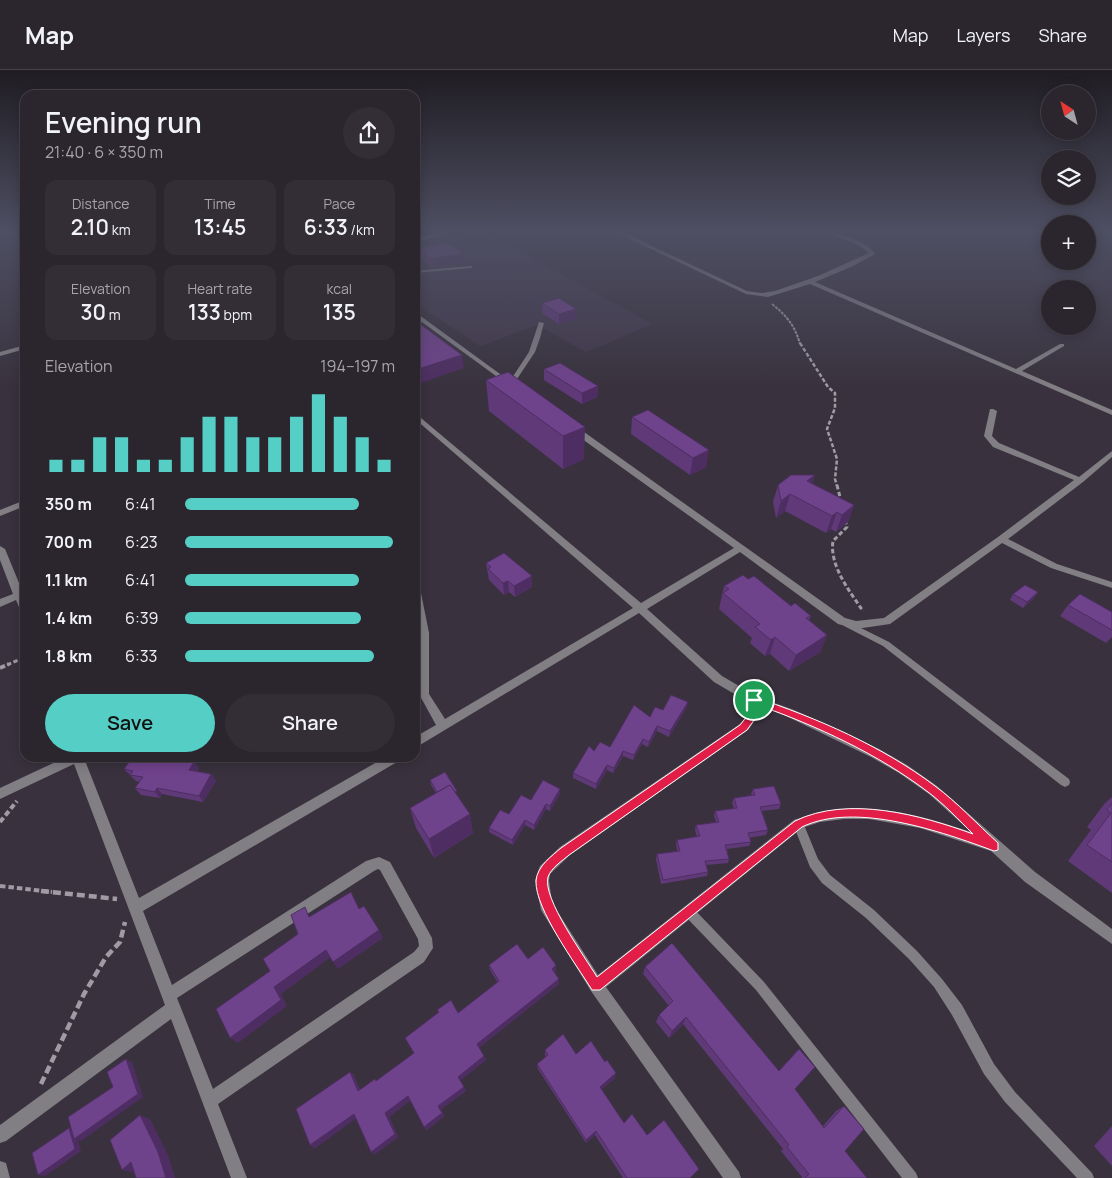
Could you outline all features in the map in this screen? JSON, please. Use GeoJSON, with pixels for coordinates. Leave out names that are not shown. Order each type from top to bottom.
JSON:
{"type":"FeatureCollection","features":[{"type":"Feature","properties":{"kind":"street"},"geometry":{"type":"LineString","coordinates":[[731,284],[754,294],[773,294],[802,284]]}},
{"type":"Feature","properties":{"kind":"street"},"geometry":{"type":"LineString","coordinates":[[815,284],[1112,413]]}},
{"type":"Feature","properties":{"kind":"street"},"geometry":{"type":"LineString","coordinates":[[420,322],[519,390]]}},
{"type":"Feature","properties":{"kind":"street"},"geometry":{"type":"LineString","coordinates":[[1017,371],[1062,345]]}},
{"type":"Feature","properties":{"kind":"street"},"geometry":{"type":"LineString","coordinates":[[0,354],[20,348]]}},
{"type":"Feature","properties":{"kind":"street"},"geometry":{"type":"LineString","coordinates":[[993,411],[988,436],[996,445],[1080,480]]}},
{"type":"Feature","properties":{"kind":"street"},"geometry":{"type":"LineString","coordinates":[[420,419],[640,608],[718,679],[754,700],[790,713],[875,753],[903,769],[933,790],[1030,877],[1112,937]]}},
{"type":"Feature","properties":{"kind":"street"},"geometry":{"type":"LineString","coordinates":[[566,424],[842,621],[856,625],[886,620],[1001,539],[1080,480],[1112,452]]}},
{"type":"Feature","properties":{"kind":"street"},"geometry":{"type":"LineString","coordinates":[[0,512],[20,505]]}},
{"type":"Feature","properties":{"kind":"street"},"geometry":{"type":"LineString","coordinates":[[1001,539],[1054,566],[1112,585]]}},
{"type":"Feature","properties":{"kind":"street"},"geometry":{"type":"LineString","coordinates":[[420,740],[740,548]]}},
{"type":"Feature","properties":{"kind":"street"},"geometry":{"type":"LineString","coordinates":[[0,549],[19,595],[0,603]]}},
{"type":"Feature","properties":{"kind":"street"},"geometry":{"type":"LineString","coordinates":[[420,614],[424,634],[424,694],[443,726]]}},
{"type":"Feature","properties":{"kind":"street"},"geometry":{"type":"LineString","coordinates":[[733,1178],[596,986],[546,905],[542,880],[545,870],[565,851],[744,728],[752,716],[754,700]]}},
{"type":"Feature","properties":{"kind":"street"},"geometry":{"type":"LineString","coordinates":[[0,794],[68,762]]}},
{"type":"Feature","properties":{"kind":"street"},"geometry":{"type":"LineString","coordinates":[[77,762],[130,911],[172,1002],[239,1178]]}},
{"type":"Feature","properties":{"kind":"street"},"geometry":{"type":"LineString","coordinates":[[130,911],[386,762]]}},
{"type":"Feature","properties":{"kind":"street"},"geometry":{"type":"LineString","coordinates":[[596,986],[798,824],[813,817],[841,814],[889,816],[937,825],[994,846]]}},
{"type":"Feature","properties":{"kind":"street"},"geometry":{"type":"LineString","coordinates":[[0,1134],[172,1002],[371,865],[379,863],[384,866],[425,938],[426,948],[419,957],[210,1100]]}},
{"type":"Feature","properties":{"kind":"street"},"geometry":{"type":"LineString","coordinates":[[0,1170],[2,1178]]}},
{"type":"Feature","properties":{"kind":"lane"},"geometry":{"type":"LineString","coordinates":[[511,384],[515,375],[528,360],[539,336],[541,323]]}},
{"type":"Feature","properties":{"kind":"lane"},"geometry":{"type":"LineString","coordinates":[[842,621],[886,644],[1065,782]]}},
{"type":"Feature","properties":{"kind":"lane"},"geometry":{"type":"LineString","coordinates":[[798,824],[814,863],[826,878],[870,914],[914,954],[957,1010],[990,1069],[1010,1096],[1087,1178]]}},
{"type":"Feature","properties":{"kind":"lane"},"geometry":{"type":"LineString","coordinates":[[689,912],[760,986],[911,1178]]}},
{"type":"Feature","properties":{"kind":"path"},"geometry":{"type":"LineString","coordinates":[[754,294],[771,303],[786,316],[796,329],[800,344],[828,387],[835,393],[835,408],[827,429],[837,459],[835,479],[842,508]]}},
{"type":"Feature","properties":{"kind":"path"},"geometry":{"type":"LineString","coordinates":[[844,517],[847,527],[834,540],[831,550],[845,581],[871,624]]}},
{"type":"Feature","properties":{"kind":"path"},"geometry":{"type":"LineString","coordinates":[[0,668],[20,659]]}},
{"type":"Feature","properties":{"kind":"path"},"geometry":{"type":"LineString","coordinates":[[0,886],[45,890],[81,897],[117,899],[130,911],[120,942],[106,958],[84,994],[39,1089]]}},
{"type":"Feature","properties":{"kind":"path"},"geometry":{"type":"LineString","coordinates":[[117,899],[120,904]]}},
{"type":"Feature","properties":{"kind":"shaded area"},"geometry":{"type":"Polygon","coordinates":[[[420,284],[578,284],[653,324],[586,352],[537,325],[480,346],[420,306],[420,284]]]}},
{"type":"Feature","properties":{"kind":"building"},"geometry":{"type":"Polygon","coordinates":[[[559,298],[576,309],[559,314],[542,303],[559,298]]]}},
{"type":"Feature","properties":{"kind":"building"},"geometry":{"type":"Polygon","coordinates":[[[420,324],[462,355],[420,368],[420,324]]]}},
{"type":"Feature","properties":{"kind":"building"},"geometry":{"type":"Polygon","coordinates":[[[560,363],[598,386],[582,393],[544,369],[560,363]]]}},
{"type":"Feature","properties":{"kind":"building"},"geometry":{"type":"Polygon","coordinates":[[[508,372],[585,427],[563,436],[486,380],[508,372]]]}},
{"type":"Feature","properties":{"kind":"building"},"geometry":{"type":"Polygon","coordinates":[[[648,410],[709,450],[693,458],[632,417],[648,410]]]}},
{"type":"Feature","properties":{"kind":"building"},"geometry":{"type":"Polygon","coordinates":[[[791,475],[815,475],[807,481],[854,505],[842,515],[837,512],[832,516],[790,494],[781,501],[778,485],[791,475]]]}},
{"type":"Feature","properties":{"kind":"building"},"geometry":{"type":"Polygon","coordinates":[[[504,553],[532,576],[514,586],[508,581],[503,583],[488,569],[491,567],[486,563],[504,553]]]}},
{"type":"Feature","properties":{"kind":"building"},"geometry":{"type":"Polygon","coordinates":[[[743,575],[748,579],[754,576],[791,606],[795,603],[811,616],[806,618],[827,635],[796,655],[775,637],[771,640],[755,627],[760,624],[723,593],[729,589],[724,586],[743,575]]]}},
{"type":"Feature","properties":{"kind":"building"},"geometry":{"type":"Polygon","coordinates":[[[1025,585],[1038,592],[1027,602],[1013,594],[1025,585]]]}},
{"type":"Feature","properties":{"kind":"building"},"geometry":{"type":"Polygon","coordinates":[[[1080,594],[1112,612],[1112,630],[1068,605],[1080,594]]]}},
{"type":"Feature","properties":{"kind":"building"},"geometry":{"type":"Polygon","coordinates":[[[671,695],[688,702],[670,731],[657,726],[649,742],[643,739],[634,755],[623,751],[614,768],[607,765],[596,784],[573,773],[589,746],[594,751],[600,742],[610,747],[634,705],[650,717],[655,707],[663,710],[671,695]]]}},
{"type":"Feature","properties":{"kind":"building"},"geometry":{"type":"Polygon","coordinates":[[[129,762],[194,762],[189,770],[211,774],[199,796],[157,788],[155,792],[135,788],[143,777],[130,775],[133,771],[124,769],[129,762]]]}},
{"type":"Feature","properties":{"kind":"building"},"geometry":{"type":"Polygon","coordinates":[[[445,772],[457,791],[455,792],[450,785],[437,792],[430,780],[445,772]]]}},
{"type":"Feature","properties":{"kind":"building"},"geometry":{"type":"Polygon","coordinates":[[[543,780],[560,789],[550,806],[546,804],[534,825],[525,820],[512,840],[489,828],[500,810],[509,814],[521,795],[531,800],[543,780]]]}},
{"type":"Feature","properties":{"kind":"building"},"geometry":{"type":"Polygon","coordinates":[[[450,785],[470,814],[429,839],[410,808],[450,785]]]}},
{"type":"Feature","properties":{"kind":"building"},"geometry":{"type":"Polygon","coordinates":[[[774,786],[781,804],[760,807],[768,830],[748,833],[751,842],[725,845],[729,859],[705,861],[708,872],[663,880],[657,854],[680,851],[677,840],[700,836],[696,825],[719,822],[715,811],[737,808],[734,798],[755,795],[753,789],[774,786]]]}},
{"type":"Feature","properties":{"kind":"building"},"geometry":{"type":"Polygon","coordinates":[[[1112,803],[1112,862],[1087,845],[1111,813],[1107,810],[1112,803]]]}},
{"type":"Feature","properties":{"kind":"building"},"geometry":{"type":"Polygon","coordinates":[[[351,892],[359,909],[364,906],[379,930],[333,962],[326,950],[274,987],[281,1000],[230,1038],[216,1009],[270,971],[263,959],[298,934],[291,915],[305,907],[309,917],[351,892]]]}},
{"type":"Feature","properties":{"kind":"building"},"geometry":{"type":"Polygon","coordinates":[[[672,943],[779,1071],[799,1049],[815,1067],[795,1089],[824,1128],[844,1106],[864,1129],[845,1151],[867,1178],[805,1178],[809,1174],[787,1147],[789,1145],[686,1017],[672,1031],[659,1015],[673,1001],[645,967],[672,943]]]}},
{"type":"Feature","properties":{"kind":"building"},"geometry":{"type":"Polygon","coordinates":[[[517,944],[528,959],[543,947],[556,965],[552,969],[559,979],[477,1044],[484,1056],[458,1077],[464,1087],[438,1106],[442,1113],[424,1127],[408,1096],[385,1113],[395,1134],[371,1152],[354,1114],[310,1145],[296,1109],[350,1072],[358,1091],[375,1079],[376,1081],[414,1053],[405,1038],[439,1012],[437,1010],[451,1000],[458,1013],[499,981],[489,965],[517,944]]]}},
{"type":"Feature","properties":{"kind":"building"},"geometry":{"type":"Polygon","coordinates":[[[563,1034],[576,1054],[591,1041],[605,1062],[607,1060],[616,1073],[600,1087],[624,1123],[632,1114],[647,1135],[664,1120],[699,1169],[690,1178],[627,1178],[596,1131],[586,1140],[537,1064],[548,1055],[545,1050],[563,1034]]]}},
{"type":"Feature","properties":{"kind":"building"},"geometry":{"type":"Polygon","coordinates":[[[126,1059],[138,1094],[74,1139],[68,1117],[113,1087],[107,1072],[126,1059]]]}},
{"type":"Feature","properties":{"kind":"building"},"geometry":{"type":"Polygon","coordinates":[[[140,1115],[158,1152],[166,1178],[136,1178],[131,1162],[122,1170],[110,1140],[140,1115]]]}},
{"type":"Feature","properties":{"kind":"building"},"geometry":{"type":"Polygon","coordinates":[[[69,1128],[75,1149],[38,1175],[32,1153],[69,1128]]]}},
{"type":"Feature","properties":{"kind":"route"},"geometry":{"type":"LineString","coordinates":[[754,700],[790,713],[875,753],[903,769],[933,790],[994,846],[937,825],[889,816],[841,814],[813,817],[798,824],[596,986],[546,905],[542,892],[542,880],[545,870],[565,851],[744,728],[752,716],[754,700]]}}]}
